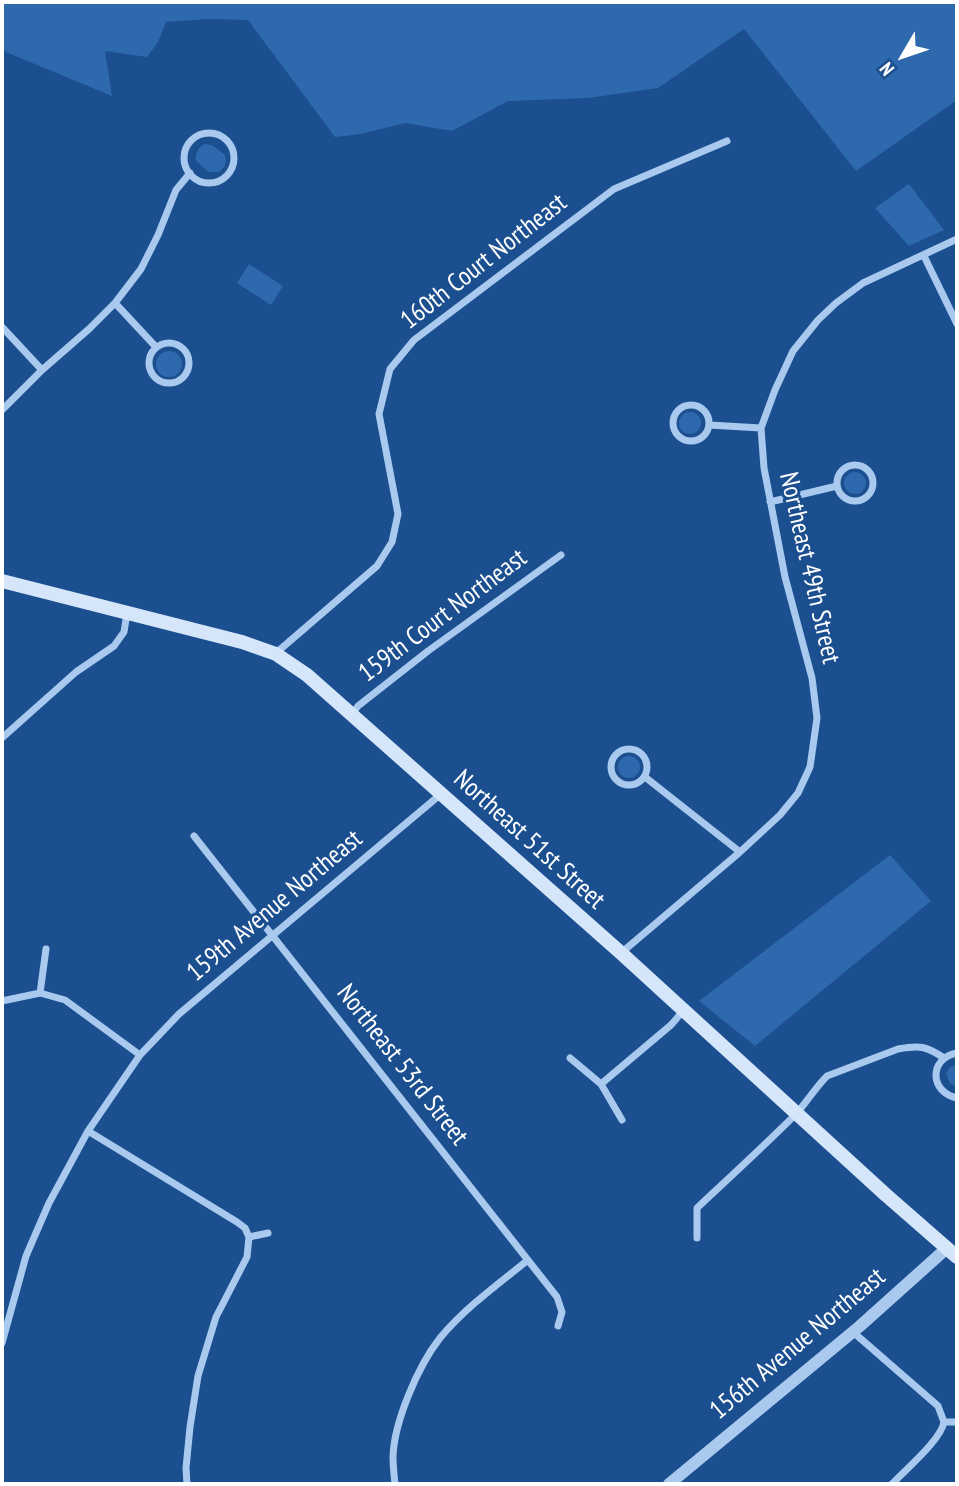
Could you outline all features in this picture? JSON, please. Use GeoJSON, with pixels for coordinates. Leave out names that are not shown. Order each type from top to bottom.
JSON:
{"type":"FeatureCollection","features":[{"type":"Feature","properties":{"kind":"main road","name":"Northeast 51st Street"},"geometry":{"type":"LineString","coordinates":[[2,581],[242,642],[276,654],[307,675],[621,953],[886,1195],[954,1248]]}},
{"type":"Feature","properties":{"kind":"street"},"geometry":{"type":"LineString","coordinates":[[208,133],[223,137],[229,143],[233,150],[233,166],[223,179],[207,183],[190,173],[185,154],[193,139],[208,133]]}},
{"type":"Feature","properties":{"kind":"street","name":"160th Court Northeast"},"geometry":{"type":"LineString","coordinates":[[276,654],[377,566],[392,542],[398,514],[379,414],[390,369],[414,340],[614,189],[727,141]]}},
{"type":"Feature","properties":{"kind":"street"},"geometry":{"type":"LineString","coordinates":[[2,410],[115,303],[141,269],[158,236],[176,190],[190,173]]}},
{"type":"Feature","properties":{"kind":"street"},"geometry":{"type":"LineString","coordinates":[[709,425],[761,428],[793,351],[818,320],[863,284],[957,239]]}},
{"type":"Feature","properties":{"kind":"street"},"geometry":{"type":"LineString","coordinates":[[924,256],[957,324]]}},
{"type":"Feature","properties":{"kind":"street"},"geometry":{"type":"LineString","coordinates":[[115,303],[156,347]]}},
{"type":"Feature","properties":{"kind":"street"},"geometry":{"type":"LineString","coordinates":[[2,327],[42,370]]}},
{"type":"Feature","properties":{"kind":"street"},"geometry":{"type":"LineString","coordinates":[[176,344],[187,353],[189,367],[178,382],[165,384],[150,372],[149,359],[156,347],[176,344]]}},
{"type":"Feature","properties":{"kind":"street"},"geometry":{"type":"LineString","coordinates":[[694,405],[708,416],[709,425],[703,437],[691,442],[679,438],[672,421],[678,410],[694,405]]}},
{"type":"Feature","properties":{"kind":"street","name":"Northeast 49th Street"},"geometry":{"type":"LineString","coordinates":[[621,953],[780,815],[798,793],[810,767],[817,718],[812,678],[785,577],[764,468],[761,428]]}},
{"type":"Feature","properties":{"kind":"street"},"geometry":{"type":"LineString","coordinates":[[853,464],[864,466],[872,475],[873,487],[867,497],[855,501],[844,497],[837,486],[842,469],[853,464]]}},
{"type":"Feature","properties":{"kind":"street"},"geometry":{"type":"LineString","coordinates":[[770,502],[837,486]]}},
{"type":"Feature","properties":{"kind":"street","name":"159th Court Northeast"},"geometry":{"type":"LineString","coordinates":[[352,714],[358,706],[428,651],[561,555]]}},
{"type":"Feature","properties":{"kind":"street"},"geometry":{"type":"LineString","coordinates":[[2,738],[66,680],[114,646],[124,632],[127,613]]}},
{"type":"Feature","properties":{"kind":"street"},"geometry":{"type":"LineString","coordinates":[[621,751],[639,751],[648,766],[645,777],[641,782],[630,786],[618,782],[611,771],[613,759],[621,751]]}},
{"type":"Feature","properties":{"kind":"street"},"geometry":{"type":"LineString","coordinates":[[645,777],[740,852]]}},
{"type":"Feature","properties":{"kind":"street","name":"159th Avenue Northeast"},"geometry":{"type":"LineString","coordinates":[[2,1343],[26,1256],[48,1203],[88,1131],[140,1055],[179,1014],[441,794]]}},
{"type":"Feature","properties":{"kind":"street","name":"Northeast 53rd Street"},"geometry":{"type":"LineString","coordinates":[[194,836],[557,1297],[562,1312],[558,1326]]}},
{"type":"Feature","properties":{"kind":"street"},"geometry":{"type":"LineString","coordinates":[[40,993],[46,949]]}},
{"type":"Feature","properties":{"kind":"street"},"geometry":{"type":"LineString","coordinates":[[2,1001],[40,993],[65,1000],[140,1055]]}},
{"type":"Feature","properties":{"kind":"street"},"geometry":{"type":"LineString","coordinates":[[601,1084],[671,1025],[683,1011]]}},
{"type":"Feature","properties":{"kind":"street"},"geometry":{"type":"LineString","coordinates":[[697,1238],[697,1208],[796,1113],[827,1076],[898,1049],[929,1048],[944,1058]]}},
{"type":"Feature","properties":{"kind":"street"},"geometry":{"type":"LineString","coordinates":[[957,1053],[944,1058],[936,1070],[938,1085],[949,1096],[957,1098]]}},
{"type":"Feature","properties":{"kind":"street"},"geometry":{"type":"LineString","coordinates":[[570,1058],[601,1084],[622,1121]]}},
{"type":"Feature","properties":{"kind":"street"},"geometry":{"type":"LineString","coordinates":[[88,1131],[237,1222],[245,1228],[249,1237],[247,1257],[216,1317],[198,1376],[190,1427],[187,1484]]}},
{"type":"Feature","properties":{"kind":"street"},"geometry":{"type":"LineString","coordinates":[[249,1237],[268,1233]]}},
{"type":"Feature","properties":{"kind":"street","name":"156th Avenue Northeast"},"geometry":{"type":"LineString","coordinates":[[669,1484],[954,1248]]}},
{"type":"Feature","properties":{"kind":"street"},"geometry":{"type":"LineString","coordinates":[[395,1484],[393,1456],[401,1414],[420,1370],[439,1339],[475,1302],[528,1260]]}},
{"type":"Feature","properties":{"kind":"street"},"geometry":{"type":"LineString","coordinates":[[853,1332],[937,1406],[944,1422],[943,1429],[936,1438],[892,1484]]}},
{"type":"Feature","properties":{"kind":"street"},"geometry":{"type":"LineString","coordinates":[[944,1422],[957,1422]]}},
{"type":"Feature","properties":{"kind":"shaded area"},"geometry":{"type":"Polygon","coordinates":[[[2,2],[957,2],[957,100],[856,171],[744,29],[658,88],[588,98],[508,101],[452,131],[405,123],[361,134],[335,137],[248,20],[166,22],[158,42],[147,57],[105,51],[112,96],[6,52],[2,46],[2,2]]]}},
{"type":"Feature","properties":{"kind":"shaded area"},"geometry":{"type":"Polygon","coordinates":[[[205,144],[212,145],[225,155],[225,164],[219,172],[209,172],[196,161],[200,147],[205,144]]]}},
{"type":"Feature","properties":{"kind":"shaded area"},"geometry":{"type":"Polygon","coordinates":[[[909,184],[944,230],[909,246],[875,208],[909,184]]]}},
{"type":"Feature","properties":{"kind":"shaded area"},"geometry":{"type":"Polygon","coordinates":[[[249,264],[283,286],[271,305],[237,283],[249,264]]]}},
{"type":"Feature","properties":{"kind":"shaded area"},"geometry":{"type":"Polygon","coordinates":[[[169,351],[178,355],[182,364],[178,373],[169,377],[160,373],[156,364],[160,355],[169,351]]]}},
{"type":"Feature","properties":{"kind":"shaded area"},"geometry":{"type":"Polygon","coordinates":[[[690,412],[698,415],[701,423],[698,431],[690,434],[682,431],[679,423],[682,415],[690,412]]]}},
{"type":"Feature","properties":{"kind":"shaded area"},"geometry":{"type":"Polygon","coordinates":[[[855,472],[863,475],[866,483],[863,491],[855,494],[847,491],[844,483],[847,475],[855,472]]]}},
{"type":"Feature","properties":{"kind":"shaded area"},"geometry":{"type":"Polygon","coordinates":[[[629,756],[637,759],[640,767],[637,775],[629,778],[621,775],[618,767],[621,759],[629,756]]]}},
{"type":"Feature","properties":{"kind":"shaded area"},"geometry":{"type":"Polygon","coordinates":[[[890,855],[931,901],[755,1046],[699,1001],[890,855]]]}},
{"type":"Feature","properties":{"kind":"shaded area"},"geometry":{"type":"Polygon","coordinates":[[[957,1064],[957,1087],[950,1084],[946,1074],[949,1068],[957,1064]]]}}]}
